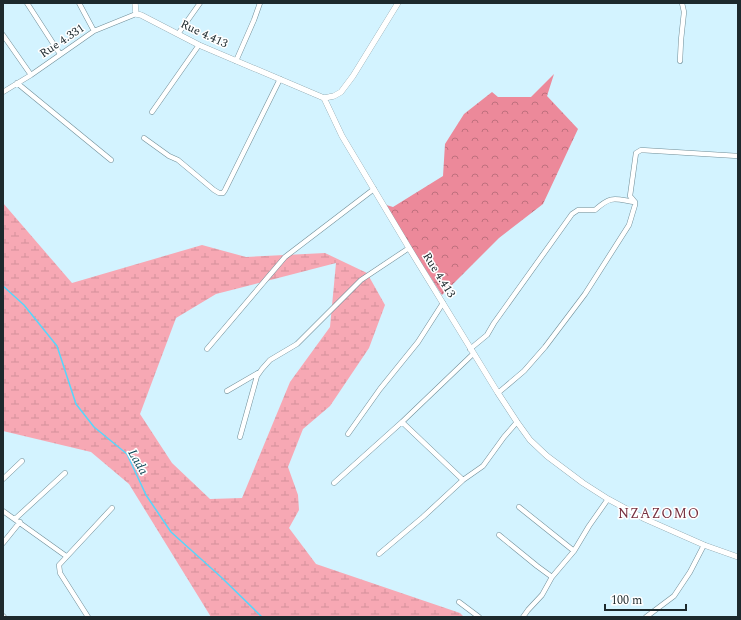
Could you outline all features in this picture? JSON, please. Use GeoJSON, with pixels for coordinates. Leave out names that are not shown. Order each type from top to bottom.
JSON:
{"type":"FeatureCollection","features":[{"type":"Feature","properties":{"kind":"street"},"geometry":{"type":"LineString","coordinates":[[27,3],[60,54]]}},
{"type":"Feature","properties":{"kind":"street"},"geometry":{"type":"LineString","coordinates":[[79,3],[94,31]]}},
{"type":"Feature","properties":{"kind":"street"},"geometry":{"type":"LineString","coordinates":[[135,3],[136,14]]}},
{"type":"Feature","properties":{"kind":"street"},"geometry":{"type":"LineString","coordinates":[[178,34],[200,3]]}},
{"type":"Feature","properties":{"kind":"street"},"geometry":{"type":"LineString","coordinates":[[236,61],[260,3]]}},
{"type":"Feature","properties":{"kind":"street"},"geometry":{"type":"LineString","coordinates":[[324,98],[334,96],[341,92],[353,76],[398,3]]}},
{"type":"Feature","properties":{"kind":"street"},"geometry":{"type":"LineString","coordinates":[[680,61],[680,40],[684,12],[682,3]]}},
{"type":"Feature","properties":{"kind":"street","name":"Rue 4.331"},"geometry":{"type":"LineString","coordinates":[[3,92],[31,75],[94,31],[136,14]]}},
{"type":"Feature","properties":{"kind":"street","name":"Rue 4.413"},"geometry":{"type":"LineString","coordinates":[[136,14],[141,14],[199,45],[324,98],[342,136],[409,248],[498,393],[530,440],[546,456],[583,484],[608,499],[645,519],[704,545],[738,557]]}},
{"type":"Feature","properties":{"kind":"street"},"geometry":{"type":"LineString","coordinates":[[3,35],[31,75]]}},
{"type":"Feature","properties":{"kind":"street"},"geometry":{"type":"LineString","coordinates":[[152,112],[199,45]]}},
{"type":"Feature","properties":{"kind":"street"},"geometry":{"type":"LineString","coordinates":[[144,138],[169,156],[178,160],[214,190],[219,193],[223,193],[280,79]]}},
{"type":"Feature","properties":{"kind":"street"},"geometry":{"type":"LineString","coordinates":[[17,83],[112,160]]}},
{"type":"Feature","properties":{"kind":"street"},"geometry":{"type":"LineString","coordinates":[[498,393],[524,371],[545,347],[585,294],[629,225],[635,205],[635,202],[630,194],[636,153],[641,150],[738,156]]}},
{"type":"Feature","properties":{"kind":"street"},"geometry":{"type":"LineString","coordinates":[[207,349],[286,257],[374,189]]}},
{"type":"Feature","properties":{"kind":"street"},"geometry":{"type":"LineString","coordinates":[[334,483],[402,422],[487,335],[572,214],[578,210],[595,210],[606,200],[613,199],[635,202]]}},
{"type":"Feature","properties":{"kind":"street"},"geometry":{"type":"LineString","coordinates":[[227,391],[258,373],[270,360],[297,344],[362,280],[409,248]]}},
{"type":"Feature","properties":{"kind":"street"},"geometry":{"type":"LineString","coordinates":[[348,434],[418,342],[443,303]]}},
{"type":"Feature","properties":{"kind":"street"},"geometry":{"type":"LineString","coordinates":[[240,437],[258,373]]}},
{"type":"Feature","properties":{"kind":"street"},"geometry":{"type":"LineString","coordinates":[[402,422],[463,480]]}},
{"type":"Feature","properties":{"kind":"street"},"geometry":{"type":"LineString","coordinates":[[379,554],[423,517],[463,480],[483,466],[491,457],[500,442],[517,422]]}},
{"type":"Feature","properties":{"kind":"street"},"geometry":{"type":"LineString","coordinates":[[3,479],[22,461]]}},
{"type":"Feature","properties":{"kind":"street"},"geometry":{"type":"LineString","coordinates":[[3,542],[17,521],[66,473]]}},
{"type":"Feature","properties":{"kind":"street"},"geometry":{"type":"LineString","coordinates":[[523,617],[542,595],[552,577],[574,551],[608,499]]}},
{"type":"Feature","properties":{"kind":"street"},"geometry":{"type":"LineString","coordinates":[[519,507],[574,551]]}},
{"type":"Feature","properties":{"kind":"street"},"geometry":{"type":"LineString","coordinates":[[88,617],[60,573],[59,565],[112,508]]}},
{"type":"Feature","properties":{"kind":"street"},"geometry":{"type":"LineString","coordinates":[[3,511],[66,556]]}},
{"type":"Feature","properties":{"kind":"street"},"geometry":{"type":"LineString","coordinates":[[499,535],[552,577]]}},
{"type":"Feature","properties":{"kind":"street"},"geometry":{"type":"LineString","coordinates":[[646,617],[674,596],[690,572],[704,545]]}},
{"type":"Feature","properties":{"kind":"street"},"geometry":{"type":"LineString","coordinates":[[460,602],[479,617]]}},
{"type":"Feature","properties":{"kind":"green space"},"geometry":{"type":"Polygon","coordinates":[[[554,74],[547,96],[578,129],[543,204],[499,238],[442,295],[383,204],[393,207],[443,176],[445,144],[464,114],[492,92],[498,97],[531,97],[554,74]]]}},
{"type":"Feature","properties":{"kind":"green space"},"geometry":{"type":"Polygon","coordinates":[[[3,203],[72,283],[202,245],[246,257],[325,253],[367,273],[385,305],[369,348],[330,406],[303,429],[288,467],[298,495],[299,510],[289,528],[316,564],[460,613],[464,617],[211,617],[129,484],[91,452],[3,431],[3,203]],[[336,263],[216,294],[176,318],[140,414],[172,463],[210,499],[242,498],[290,382],[330,327],[336,263]]]}},
{"type":"Feature","properties":{"kind":"waterway","name":"Lada"},"geometry":{"type":"LineString","coordinates":[[3,286],[24,305],[57,346],[76,404],[94,427],[127,454],[146,495],[171,532],[221,577],[262,617]]}},
{"type":"Feature","properties":{"kind":"district","name":"NZAZOMO"},"geometry":{"type":"Point","coordinates":[659,513]}}]}
